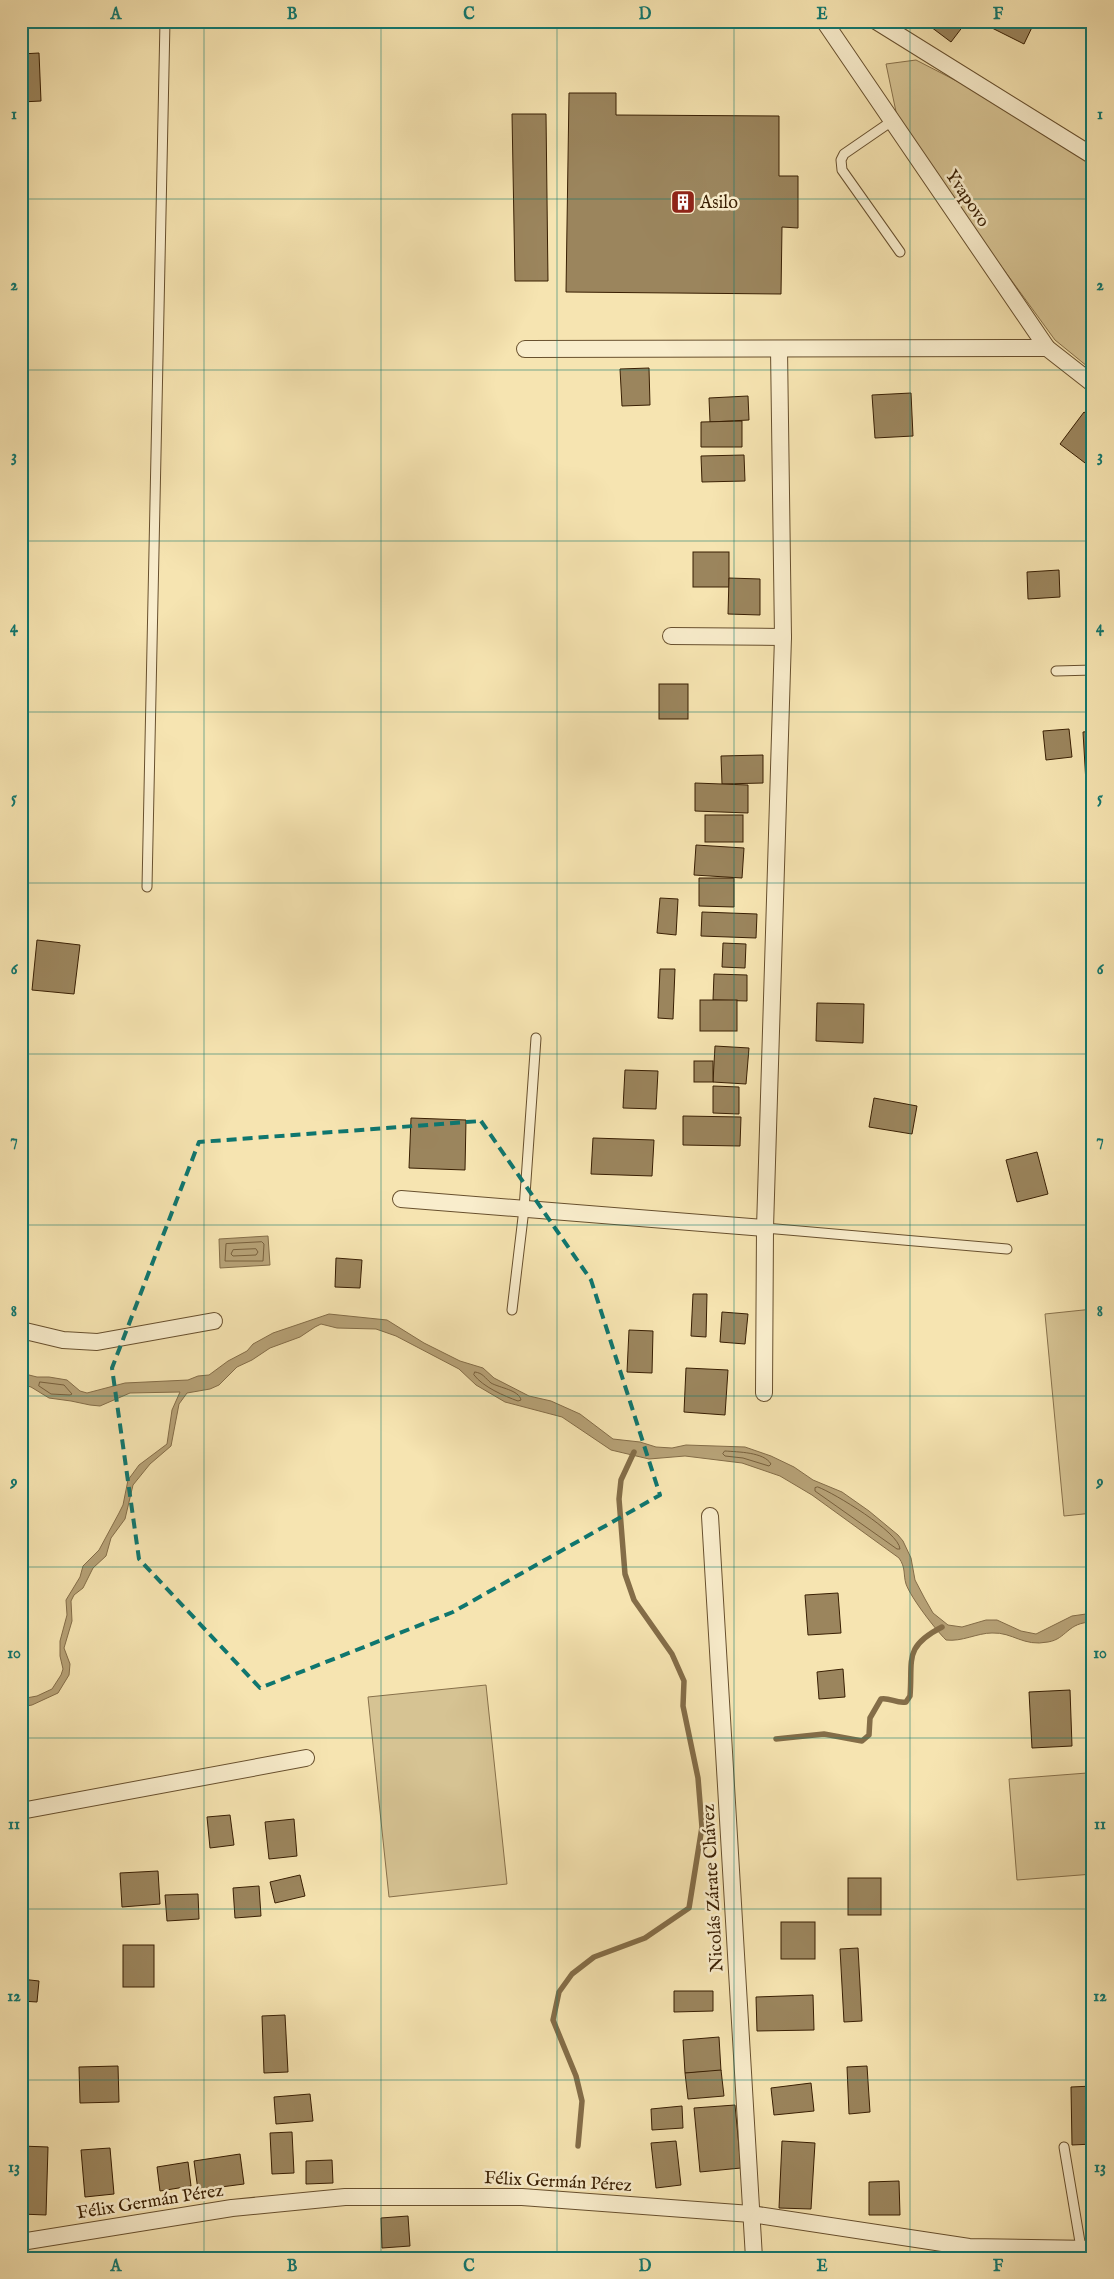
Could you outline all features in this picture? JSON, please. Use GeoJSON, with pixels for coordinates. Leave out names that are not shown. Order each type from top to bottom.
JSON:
{"type":"FeatureCollection","features":[{"type":"Feature","properties":{"kind":"street","name":"Yvapovo"},"geometry":{"type":"LineString","coordinates":[[824,21],[1047,348],[1093,384]]}},
{"type":"Feature","properties":{"kind":"street"},"geometry":{"type":"LineString","coordinates":[[876,21],[1093,156]]}},
{"type":"Feature","properties":{"kind":"street"},"geometry":{"type":"LineString","coordinates":[[525,349],[1047,348]]}},
{"type":"Feature","properties":{"kind":"street"},"geometry":{"type":"LineString","coordinates":[[764,1393],[765,1228],[783,637],[779,349]]}},
{"type":"Feature","properties":{"kind":"street"},"geometry":{"type":"LineString","coordinates":[[671,636],[783,637]]}},
{"type":"Feature","properties":{"kind":"street"},"geometry":{"type":"LineString","coordinates":[[401,1199],[765,1228]]}},
{"type":"Feature","properties":{"kind":"street"},"geometry":{"type":"LineString","coordinates":[[21,1330],[63,1340],[97,1342],[214,1320]]}},
{"type":"Feature","properties":{"kind":"street","name":"Nicolás Zárate Chávez"},"geometry":{"type":"LineString","coordinates":[[710,1516],[754,2258]]}},
{"type":"Feature","properties":{"kind":"street"},"geometry":{"type":"LineString","coordinates":[[21,1811],[306,1758]]}},
{"type":"Feature","properties":{"kind":"street","name":"Félix Germán Pérez"},"geometry":{"type":"LineString","coordinates":[[21,2242],[232,2208],[345,2197],[522,2197],[751,2214],[969,2253],[1087,2248]]}},
{"type":"Feature","properties":{"kind":"lane"},"geometry":{"type":"LineString","coordinates":[[147,887],[165,21]]}},
{"type":"Feature","properties":{"kind":"lane"},"geometry":{"type":"LineString","coordinates":[[892,121],[844,154],[841,165],[842,170],[900,252]]}},
{"type":"Feature","properties":{"kind":"lane"},"geometry":{"type":"LineString","coordinates":[[1056,671],[1093,670]]}},
{"type":"Feature","properties":{"kind":"lane"},"geometry":{"type":"LineString","coordinates":[[512,1310],[524,1209],[536,1038]]}},
{"type":"Feature","properties":{"kind":"lane"},"geometry":{"type":"LineString","coordinates":[[765,1228],[1007,1249]]}},
{"type":"Feature","properties":{"kind":"lane"},"geometry":{"type":"LineString","coordinates":[[1064,2147],[1087,2248]]}},
{"type":"Feature","properties":{"kind":"highlighted area"},"geometry":{"type":"Polygon","coordinates":[[[481,1121],[591,1280],[660,1495],[453,1612],[260,1688],[139,1559],[112,1368],[199,1142],[481,1121]]]}},
{"type":"Feature","properties":{"kind":"shaded area"},"geometry":{"type":"Polygon","coordinates":[[[916,60],[1007,107],[1093,166],[1093,371],[1055,340],[899,126],[886,64],[916,60]]]}},
{"type":"Feature","properties":{"kind":"shaded area"},"geometry":{"type":"Polygon","coordinates":[[[1093,1309],[1093,1513],[1064,1516],[1045,1314],[1093,1309]]]}},
{"type":"Feature","properties":{"kind":"shaded area"},"geometry":{"type":"Polygon","coordinates":[[[486,1685],[507,1884],[389,1897],[368,1697],[486,1685]]]}},
{"type":"Feature","properties":{"kind":"shaded area"},"geometry":{"type":"Polygon","coordinates":[[[1087,1773],[1093,1842],[1093,1874],[1017,1880],[1009,1779],[1087,1773]]]}},
{"type":"Feature","properties":{"kind":"water"},"geometry":{"type":"Polygon","coordinates":[[[268,1236],[270,1265],[220,1268],[219,1239],[268,1236]]]}},
{"type":"Feature","properties":{"kind":"water"},"geometry":{"type":"Polygon","coordinates":[[[329,1314],[387,1320],[424,1343],[460,1361],[483,1368],[494,1378],[529,1396],[551,1401],[580,1414],[613,1439],[672,1448],[686,1445],[745,1447],[794,1467],[813,1480],[842,1492],[898,1535],[911,1558],[915,1580],[925,1599],[933,1613],[948,1625],[962,1627],[986,1620],[997,1620],[1021,1631],[1036,1634],[1072,1616],[1093,1613],[1093,1622],[1078,1625],[1059,1638],[1048,1642],[1032,1643],[999,1633],[981,1634],[958,1640],[946,1640],[913,1597],[906,1584],[903,1565],[899,1558],[812,1495],[780,1476],[742,1463],[685,1456],[649,1459],[611,1450],[562,1417],[505,1402],[476,1385],[459,1369],[396,1336],[376,1329],[337,1328],[321,1324],[300,1337],[270,1348],[237,1367],[219,1385],[210,1389],[187,1393],[179,1404],[171,1446],[150,1464],[133,1485],[125,1519],[111,1538],[106,1556],[93,1568],[83,1588],[74,1595],[71,1601],[72,1621],[64,1648],[70,1664],[69,1675],[58,1693],[32,1705],[21,1707],[21,1699],[37,1696],[52,1689],[61,1675],[63,1669],[60,1656],[60,1641],[67,1615],[66,1600],[80,1577],[83,1566],[99,1550],[119,1513],[123,1505],[128,1480],[139,1465],[167,1444],[172,1410],[180,1392],[130,1393],[100,1406],[90,1405],[49,1398],[31,1387],[21,1384],[21,1373],[37,1377],[67,1380],[80,1391],[87,1393],[125,1383],[188,1380],[198,1376],[209,1375],[228,1361],[247,1351],[253,1344],[273,1333],[329,1314]]]}},
{"type":"Feature","properties":{"kind":"building"},"geometry":{"type":"Polygon","coordinates":[[[929,21],[967,21],[951,42],[927,24],[929,21]]]}},
{"type":"Feature","properties":{"kind":"building"},"geometry":{"type":"Polygon","coordinates":[[[990,21],[1035,21],[1024,44],[988,26],[990,21]]]}},
{"type":"Feature","properties":{"kind":"building"},"geometry":{"type":"Polygon","coordinates":[[[39,53],[41,101],[21,102],[21,54],[39,53]]]}},
{"type":"Feature","properties":{"kind":"building","name":"Asilo"},"geometry":{"type":"Polygon","coordinates":[[[569,93],[616,93],[616,115],[779,116],[779,176],[798,176],[798,228],[782,227],[781,294],[566,292],[569,93]]]}},
{"type":"Feature","properties":{"kind":"building"},"geometry":{"type":"Polygon","coordinates":[[[512,114],[546,114],[548,281],[515,281],[512,114]]]}},
{"type":"Feature","properties":{"kind":"building"},"geometry":{"type":"Polygon","coordinates":[[[649,368],[650,405],[622,406],[620,369],[649,368]]]}},
{"type":"Feature","properties":{"kind":"building"},"geometry":{"type":"Polygon","coordinates":[[[911,393],[913,436],[875,438],[872,395],[911,393]]]}},
{"type":"Feature","properties":{"kind":"building"},"geometry":{"type":"Polygon","coordinates":[[[748,396],[749,420],[710,422],[709,398],[748,396]]]}},
{"type":"Feature","properties":{"kind":"building"},"geometry":{"type":"Polygon","coordinates":[[[1084,412],[1093,418],[1093,469],[1060,444],[1084,412]]]}},
{"type":"Feature","properties":{"kind":"building"},"geometry":{"type":"Polygon","coordinates":[[[742,421],[742,447],[701,447],[701,422],[742,421]]]}},
{"type":"Feature","properties":{"kind":"building"},"geometry":{"type":"Polygon","coordinates":[[[744,455],[745,481],[702,482],[701,456],[744,455]]]}},
{"type":"Feature","properties":{"kind":"building"},"geometry":{"type":"Polygon","coordinates":[[[693,552],[729,552],[729,587],[693,587],[693,552]]]}},
{"type":"Feature","properties":{"kind":"building"},"geometry":{"type":"Polygon","coordinates":[[[1059,570],[1060,597],[1028,599],[1027,572],[1059,570]]]}},
{"type":"Feature","properties":{"kind":"building"},"geometry":{"type":"Polygon","coordinates":[[[729,578],[760,579],[760,615],[728,614],[729,578]]]}},
{"type":"Feature","properties":{"kind":"building"},"geometry":{"type":"Polygon","coordinates":[[[659,684],[688,684],[688,719],[659,719],[659,684]]]}},
{"type":"Feature","properties":{"kind":"building"},"geometry":{"type":"Polygon","coordinates":[[[1069,729],[1072,757],[1046,760],[1043,731],[1069,729]]]}},
{"type":"Feature","properties":{"kind":"building"},"geometry":{"type":"Polygon","coordinates":[[[1093,731],[1093,783],[1086,783],[1083,732],[1093,731]]]}},
{"type":"Feature","properties":{"kind":"building"},"geometry":{"type":"Polygon","coordinates":[[[763,755],[763,783],[722,784],[721,756],[763,755]]]}},
{"type":"Feature","properties":{"kind":"building"},"geometry":{"type":"Polygon","coordinates":[[[695,783],[748,785],[748,813],[695,811],[695,783]]]}},
{"type":"Feature","properties":{"kind":"building"},"geometry":{"type":"Polygon","coordinates":[[[705,815],[743,815],[743,842],[705,842],[705,815]]]}},
{"type":"Feature","properties":{"kind":"building"},"geometry":{"type":"Polygon","coordinates":[[[696,845],[744,848],[742,878],[694,875],[696,845]]]}},
{"type":"Feature","properties":{"kind":"building"},"geometry":{"type":"Polygon","coordinates":[[[699,878],[734,878],[734,907],[699,906],[699,878]]]}},
{"type":"Feature","properties":{"kind":"building"},"geometry":{"type":"Polygon","coordinates":[[[660,898],[678,899],[676,935],[657,933],[660,898]]]}},
{"type":"Feature","properties":{"kind":"building"},"geometry":{"type":"Polygon","coordinates":[[[702,912],[757,914],[756,938],[701,936],[702,912]]]}},
{"type":"Feature","properties":{"kind":"building"},"geometry":{"type":"Polygon","coordinates":[[[37,940],[80,945],[74,994],[32,990],[37,940]]]}},
{"type":"Feature","properties":{"kind":"building"},"geometry":{"type":"Polygon","coordinates":[[[723,943],[746,944],[745,968],[722,967],[723,943]]]}},
{"type":"Feature","properties":{"kind":"building"},"geometry":{"type":"Polygon","coordinates":[[[1088,957],[1093,957],[1093,974],[1089,974],[1088,957]]]}},
{"type":"Feature","properties":{"kind":"building"},"geometry":{"type":"Polygon","coordinates":[[[660,969],[675,969],[673,1019],[658,1018],[660,969]]]}},
{"type":"Feature","properties":{"kind":"building"},"geometry":{"type":"Polygon","coordinates":[[[714,974],[747,975],[747,1001],[713,1000],[714,974]]]}},
{"type":"Feature","properties":{"kind":"building"},"geometry":{"type":"Polygon","coordinates":[[[700,1000],[737,1000],[737,1031],[700,1031],[700,1000]]]}},
{"type":"Feature","properties":{"kind":"building"},"geometry":{"type":"Polygon","coordinates":[[[817,1003],[864,1004],[863,1043],[816,1041],[817,1003]]]}},
{"type":"Feature","properties":{"kind":"building"},"geometry":{"type":"Polygon","coordinates":[[[715,1046],[749,1048],[746,1084],[713,1082],[715,1046]]]}},
{"type":"Feature","properties":{"kind":"building"},"geometry":{"type":"Polygon","coordinates":[[[694,1061],[713,1061],[713,1082],[694,1082],[694,1061]]]}},
{"type":"Feature","properties":{"kind":"building"},"geometry":{"type":"Polygon","coordinates":[[[625,1070],[658,1071],[656,1109],[623,1108],[625,1070]]]}},
{"type":"Feature","properties":{"kind":"building"},"geometry":{"type":"Polygon","coordinates":[[[713,1086],[739,1087],[739,1114],[713,1113],[713,1086]]]}},
{"type":"Feature","properties":{"kind":"building"},"geometry":{"type":"Polygon","coordinates":[[[874,1098],[917,1106],[912,1134],[869,1127],[874,1098]]]}},
{"type":"Feature","properties":{"kind":"building"},"geometry":{"type":"Polygon","coordinates":[[[683,1116],[741,1117],[740,1146],[683,1145],[683,1116]]]}},
{"type":"Feature","properties":{"kind":"building"},"geometry":{"type":"Polygon","coordinates":[[[411,1118],[466,1120],[465,1170],[409,1168],[411,1118]]]}},
{"type":"Feature","properties":{"kind":"building"},"geometry":{"type":"Polygon","coordinates":[[[593,1138],[654,1140],[652,1176],[591,1174],[593,1138]]]}},
{"type":"Feature","properties":{"kind":"building"},"geometry":{"type":"Polygon","coordinates":[[[1037,1152],[1048,1194],[1017,1202],[1006,1160],[1037,1152]]]}},
{"type":"Feature","properties":{"kind":"building"},"geometry":{"type":"Polygon","coordinates":[[[336,1258],[362,1260],[360,1288],[335,1287],[336,1258]]]}},
{"type":"Feature","properties":{"kind":"building"},"geometry":{"type":"Polygon","coordinates":[[[693,1294],[707,1294],[706,1337],[691,1336],[693,1294]]]}},
{"type":"Feature","properties":{"kind":"building"},"geometry":{"type":"Polygon","coordinates":[[[722,1312],[748,1314],[745,1344],[720,1342],[722,1312]]]}},
{"type":"Feature","properties":{"kind":"building"},"geometry":{"type":"Polygon","coordinates":[[[629,1330],[653,1331],[652,1373],[627,1372],[629,1330]]]}},
{"type":"Feature","properties":{"kind":"building"},"geometry":{"type":"Polygon","coordinates":[[[686,1368],[728,1370],[725,1415],[684,1412],[686,1368]]]}},
{"type":"Feature","properties":{"kind":"building"},"geometry":{"type":"Polygon","coordinates":[[[838,1593],[841,1633],[808,1635],[805,1595],[838,1593]]]}},
{"type":"Feature","properties":{"kind":"building"},"geometry":{"type":"Polygon","coordinates":[[[843,1669],[845,1697],[819,1699],[817,1672],[843,1669]]]}},
{"type":"Feature","properties":{"kind":"building"},"geometry":{"type":"Polygon","coordinates":[[[1070,1690],[1072,1746],[1032,1748],[1029,1692],[1070,1690]]]}},
{"type":"Feature","properties":{"kind":"building"},"geometry":{"type":"Polygon","coordinates":[[[230,1815],[234,1845],[210,1848],[207,1817],[230,1815]]]}},
{"type":"Feature","properties":{"kind":"building"},"geometry":{"type":"Polygon","coordinates":[[[294,1819],[297,1856],[269,1859],[265,1822],[294,1819]]]}},
{"type":"Feature","properties":{"kind":"building"},"geometry":{"type":"Polygon","coordinates":[[[158,1871],[160,1904],[122,1907],[120,1873],[158,1871]]]}},
{"type":"Feature","properties":{"kind":"building"},"geometry":{"type":"Polygon","coordinates":[[[300,1875],[305,1896],[275,1903],[270,1882],[300,1875]]]}},
{"type":"Feature","properties":{"kind":"building"},"geometry":{"type":"Polygon","coordinates":[[[848,1878],[881,1878],[881,1915],[848,1915],[848,1878]]]}},
{"type":"Feature","properties":{"kind":"building"},"geometry":{"type":"Polygon","coordinates":[[[259,1886],[261,1916],[235,1918],[233,1888],[259,1886]]]}},
{"type":"Feature","properties":{"kind":"building"},"geometry":{"type":"Polygon","coordinates":[[[198,1894],[199,1919],[167,1921],[165,1895],[198,1894]]]}},
{"type":"Feature","properties":{"kind":"building"},"geometry":{"type":"Polygon","coordinates":[[[781,1922],[815,1922],[815,1959],[781,1959],[781,1922]]]}},
{"type":"Feature","properties":{"kind":"building"},"geometry":{"type":"Polygon","coordinates":[[[123,1945],[154,1945],[154,1987],[123,1987],[123,1945]]]}},
{"type":"Feature","properties":{"kind":"building"},"geometry":{"type":"Polygon","coordinates":[[[858,1948],[862,2021],[844,2022],[840,1949],[858,1948]]]}},
{"type":"Feature","properties":{"kind":"building"},"geometry":{"type":"Polygon","coordinates":[[[21,1979],[39,1981],[37,2002],[21,2001],[21,1979]]]}},
{"type":"Feature","properties":{"kind":"building"},"geometry":{"type":"Polygon","coordinates":[[[674,1991],[713,1991],[713,2011],[674,2012],[674,1991]]]}},
{"type":"Feature","properties":{"kind":"building"},"geometry":{"type":"Polygon","coordinates":[[[813,1995],[814,2030],[757,2031],[756,1997],[813,1995]]]}},
{"type":"Feature","properties":{"kind":"building"},"geometry":{"type":"Polygon","coordinates":[[[285,2015],[288,2072],[264,2073],[262,2016],[285,2015]]]}},
{"type":"Feature","properties":{"kind":"building"},"geometry":{"type":"Polygon","coordinates":[[[719,2037],[721,2071],[685,2073],[683,2040],[719,2037]]]}},
{"type":"Feature","properties":{"kind":"building"},"geometry":{"type":"Polygon","coordinates":[[[118,2066],[119,2102],[80,2103],[79,2067],[118,2066]]]}},
{"type":"Feature","properties":{"kind":"building"},"geometry":{"type":"Polygon","coordinates":[[[867,2066],[870,2112],[849,2114],[847,2067],[867,2066]]]}},
{"type":"Feature","properties":{"kind":"building"},"geometry":{"type":"Polygon","coordinates":[[[721,2070],[724,2096],[688,2099],[685,2073],[721,2070]]]}},
{"type":"Feature","properties":{"kind":"building"},"geometry":{"type":"Polygon","coordinates":[[[811,2083],[814,2111],[774,2115],[771,2088],[811,2083]]]}},
{"type":"Feature","properties":{"kind":"building"},"geometry":{"type":"Polygon","coordinates":[[[1093,2086],[1093,2144],[1072,2145],[1071,2087],[1093,2086]]]}},
{"type":"Feature","properties":{"kind":"building"},"geometry":{"type":"Polygon","coordinates":[[[310,2094],[313,2121],[276,2124],[274,2097],[310,2094]]]}},
{"type":"Feature","properties":{"kind":"building"},"geometry":{"type":"Polygon","coordinates":[[[735,2105],[741,2168],[700,2172],[694,2108],[735,2105]]]}},
{"type":"Feature","properties":{"kind":"building"},"geometry":{"type":"Polygon","coordinates":[[[682,2106],[683,2128],[652,2130],[651,2109],[682,2106]]]}},
{"type":"Feature","properties":{"kind":"building"},"geometry":{"type":"Polygon","coordinates":[[[292,2132],[294,2173],[272,2174],[270,2133],[292,2132]]]}},
{"type":"Feature","properties":{"kind":"building"},"geometry":{"type":"Polygon","coordinates":[[[676,2141],[681,2185],[656,2188],[651,2143],[676,2141]]]}},
{"type":"Feature","properties":{"kind":"building"},"geometry":{"type":"Polygon","coordinates":[[[782,2141],[815,2143],[811,2209],[779,2208],[782,2141]]]}},
{"type":"Feature","properties":{"kind":"building"},"geometry":{"type":"Polygon","coordinates":[[[21,2146],[48,2147],[46,2215],[21,2214],[21,2146]]]}},
{"type":"Feature","properties":{"kind":"building"},"geometry":{"type":"Polygon","coordinates":[[[110,2148],[114,2194],[85,2197],[81,2150],[110,2148]]]}},
{"type":"Feature","properties":{"kind":"building"},"geometry":{"type":"Polygon","coordinates":[[[240,2154],[244,2184],[198,2190],[194,2161],[240,2154]]]}},
{"type":"Feature","properties":{"kind":"building"},"geometry":{"type":"Polygon","coordinates":[[[332,2160],[333,2183],[306,2184],[306,2161],[332,2160]]]}},
{"type":"Feature","properties":{"kind":"building"},"geometry":{"type":"Polygon","coordinates":[[[188,2162],[191,2186],[160,2191],[157,2167],[188,2162]]]}},
{"type":"Feature","properties":{"kind":"building"},"geometry":{"type":"Polygon","coordinates":[[[899,2181],[900,2215],[869,2215],[869,2182],[899,2181]]]}},
{"type":"Feature","properties":{"kind":"building"},"geometry":{"type":"Polygon","coordinates":[[[408,2216],[410,2246],[382,2248],[381,2218],[408,2216]]]}},
{"type":"Feature","properties":{"kind":"waterway"},"geometry":{"type":"LineString","coordinates":[[578,2146],[582,2101],[576,2076],[553,2020],[559,1992],[572,1974],[594,1957],[645,1938],[689,1908],[702,1827],[698,1778],[683,1706],[684,1681],[672,1654],[634,1600],[625,1574],[619,1499],[621,1480],[634,1452]]}},
{"type":"Feature","properties":{"kind":"waterway"},"geometry":{"type":"LineString","coordinates":[[776,1739],[824,1734],[862,1741],[869,1735],[870,1718],[881,1699],[906,1702],[910,1696],[912,1656],[921,1641],[942,1627]]}},
{"type":"Feature","properties":{"kind":"place","name":"Asilo"},"geometry":{"type":"Point","coordinates":[683,202]}}]}
